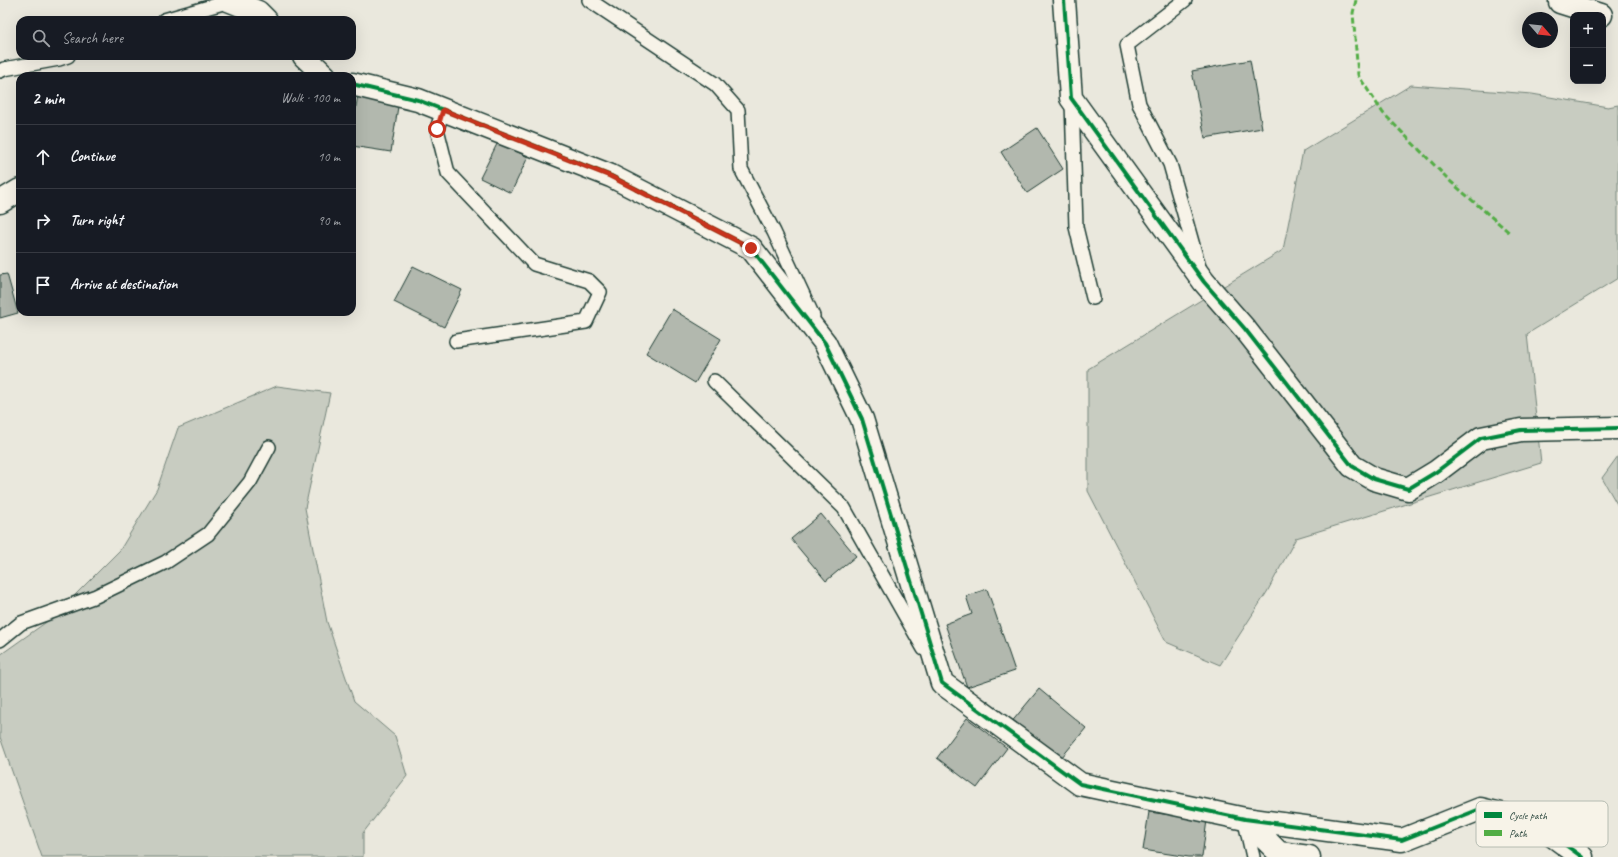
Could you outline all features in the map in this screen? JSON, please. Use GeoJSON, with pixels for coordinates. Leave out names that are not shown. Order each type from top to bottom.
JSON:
{"type":"FeatureCollection","features":[{"type":"Feature","properties":{"kind":"street"},"geometry":{"type":"LineString","coordinates":[[229,0],[258,12],[262,16]]}},
{"type":"Feature","properties":{"kind":"street"},"geometry":{"type":"LineString","coordinates":[[1064,0],[1072,98],[1204,282],[1245,329],[1352,466],[1374,479],[1408,489],[1436,472],[1481,438],[1521,430],[1618,428]]}},
{"type":"Feature","properties":{"kind":"street"},"geometry":{"type":"LineString","coordinates":[[1560,1],[1593,12]]}},
{"type":"Feature","properties":{"kind":"street"},"geometry":{"type":"LineString","coordinates":[[1606,16],[1618,20]]}},
{"type":"Feature","properties":{"kind":"street"},"geometry":{"type":"LineString","coordinates":[[308,60],[321,72]]}},
{"type":"Feature","properties":{"kind":"street"},"geometry":{"type":"LineString","coordinates":[[356,85],[418,100],[610,176],[751,248],[825,342],[862,419],[942,683],[1080,784],[1244,819],[1402,840],[1476,811]]}},
{"type":"Feature","properties":{"kind":"street"},"geometry":{"type":"LineString","coordinates":[[0,202],[16,192]]}},
{"type":"Feature","properties":{"kind":"street"},"geometry":{"type":"LineString","coordinates":[[1244,819],[1279,853],[1309,857]]}},
{"type":"Feature","properties":{"kind":"street"},"geometry":{"type":"LineString","coordinates":[[1568,847],[1582,857]]}},
{"type":"Feature","properties":{"kind":"lane"},"geometry":{"type":"LineString","coordinates":[[177,16],[229,0]]}},
{"type":"Feature","properties":{"kind":"lane"},"geometry":{"type":"LineString","coordinates":[[589,0],[715,84],[738,110],[741,169],[774,232],[825,342]]}},
{"type":"Feature","properties":{"kind":"lane"},"geometry":{"type":"LineString","coordinates":[[1185,0],[1127,45],[1139,104],[1170,164],[1204,282]]}},
{"type":"Feature","properties":{"kind":"lane"},"geometry":{"type":"LineString","coordinates":[[0,72],[4,69],[59,60]]}},
{"type":"Feature","properties":{"kind":"lane"},"geometry":{"type":"LineString","coordinates":[[1072,98],[1076,227],[1093,298]]}},
{"type":"Feature","properties":{"kind":"lane"},"geometry":{"type":"LineString","coordinates":[[443,110],[437,129],[448,173],[534,264],[589,281],[600,292],[586,322],[456,341]]}},
{"type":"Feature","properties":{"kind":"lane"},"geometry":{"type":"LineString","coordinates":[[714,381],[844,508],[891,588],[942,683]]}},
{"type":"Feature","properties":{"kind":"lane"},"geometry":{"type":"LineString","coordinates":[[0,640],[21,623],[96,596],[166,562],[208,534],[250,482],[269,447]]}},
{"type":"Feature","properties":{"kind":"lane"},"geometry":{"type":"LineString","coordinates":[[1244,819],[1253,857]]}},
{"type":"Feature","properties":{"kind":"shaded area"},"geometry":{"type":"Polygon","coordinates":[[[1411,85],[1532,94],[1608,107],[1618,105],[1618,278],[1527,334],[1541,463],[1296,538],[1267,592],[1220,665],[1166,642],[1088,491],[1088,369],[1283,250],[1303,151],[1411,85]]]}},
{"type":"Feature","properties":{"kind":"shaded area"},"geometry":{"type":"Polygon","coordinates":[[[277,386],[330,393],[305,508],[327,622],[354,701],[395,736],[407,776],[363,833],[363,857],[42,857],[0,737],[0,655],[52,618],[120,550],[157,489],[178,428],[277,386]]]}},
{"type":"Feature","properties":{"kind":"shaded area"},"geometry":{"type":"Polygon","coordinates":[[[1618,456],[1618,506],[1602,478],[1618,456]]]}},
{"type":"Feature","properties":{"kind":"building"},"geometry":{"type":"Polygon","coordinates":[[[1250,60],[1262,128],[1205,138],[1192,71],[1250,60]]]}},
{"type":"Feature","properties":{"kind":"building"},"geometry":{"type":"Polygon","coordinates":[[[358,94],[399,100],[391,152],[356,147],[356,107],[358,94]]]}},
{"type":"Feature","properties":{"kind":"building"},"geometry":{"type":"Polygon","coordinates":[[[1037,128],[1063,169],[1027,193],[1001,152],[1037,128]]]}},
{"type":"Feature","properties":{"kind":"building"},"geometry":{"type":"Polygon","coordinates":[[[498,142],[528,157],[511,193],[480,178],[498,142]]]}},
{"type":"Feature","properties":{"kind":"building"},"geometry":{"type":"Polygon","coordinates":[[[413,266],[462,290],[444,327],[394,302],[413,266]]]}},
{"type":"Feature","properties":{"kind":"building"},"geometry":{"type":"Polygon","coordinates":[[[7,274],[16,306],[16,314],[0,318],[0,275],[7,274]]]}},
{"type":"Feature","properties":{"kind":"building"},"geometry":{"type":"Polygon","coordinates":[[[672,309],[721,339],[695,383],[646,353],[672,309]]]}},
{"type":"Feature","properties":{"kind":"building"},"geometry":{"type":"Polygon","coordinates":[[[821,514],[856,556],[826,581],[791,539],[821,514]]]}},
{"type":"Feature","properties":{"kind":"building"},"geometry":{"type":"Polygon","coordinates":[[[987,589],[1015,671],[967,687],[945,624],[972,614],[966,596],[987,589]]]}},
{"type":"Feature","properties":{"kind":"building"},"geometry":{"type":"Polygon","coordinates":[[[1039,689],[1086,728],[1057,763],[1010,724],[1039,689]]]}},
{"type":"Feature","properties":{"kind":"building"},"geometry":{"type":"Polygon","coordinates":[[[967,718],[1007,748],[977,788],[937,758],[967,718]]]}},
{"type":"Feature","properties":{"kind":"building"},"geometry":{"type":"Polygon","coordinates":[[[1149,812],[1207,820],[1202,857],[1189,857],[1143,850],[1149,812]]]}},
{"type":"Feature","properties":{"kind":"marked path"},"geometry":{"type":"LineString","coordinates":[[1356,0],[1353,13],[1358,75],[1383,113],[1451,182],[1510,233]]}},
{"type":"Feature","properties":{"kind":"cycle path"},"geometry":{"type":"LineString","coordinates":[[1064,0],[1071,98],[1204,282],[1245,329],[1352,466],[1374,479],[1408,489],[1436,472],[1481,438],[1521,430],[1618,428]]}},
{"type":"Feature","properties":{"kind":"cycle path"},"geometry":{"type":"LineString","coordinates":[[356,85],[418,100],[611,176],[751,248],[825,343],[862,419],[942,683],[1080,784],[1245,819],[1402,840],[1476,811]]}},
{"type":"Feature","properties":{"kind":"cycle path"},"geometry":{"type":"LineString","coordinates":[[1568,847],[1582,857]]}},
{"type":"Feature","properties":{"kind":"route"},"geometry":{"type":"LineString","coordinates":[[437,129],[443,110],[610,176],[751,248]]}}]}
